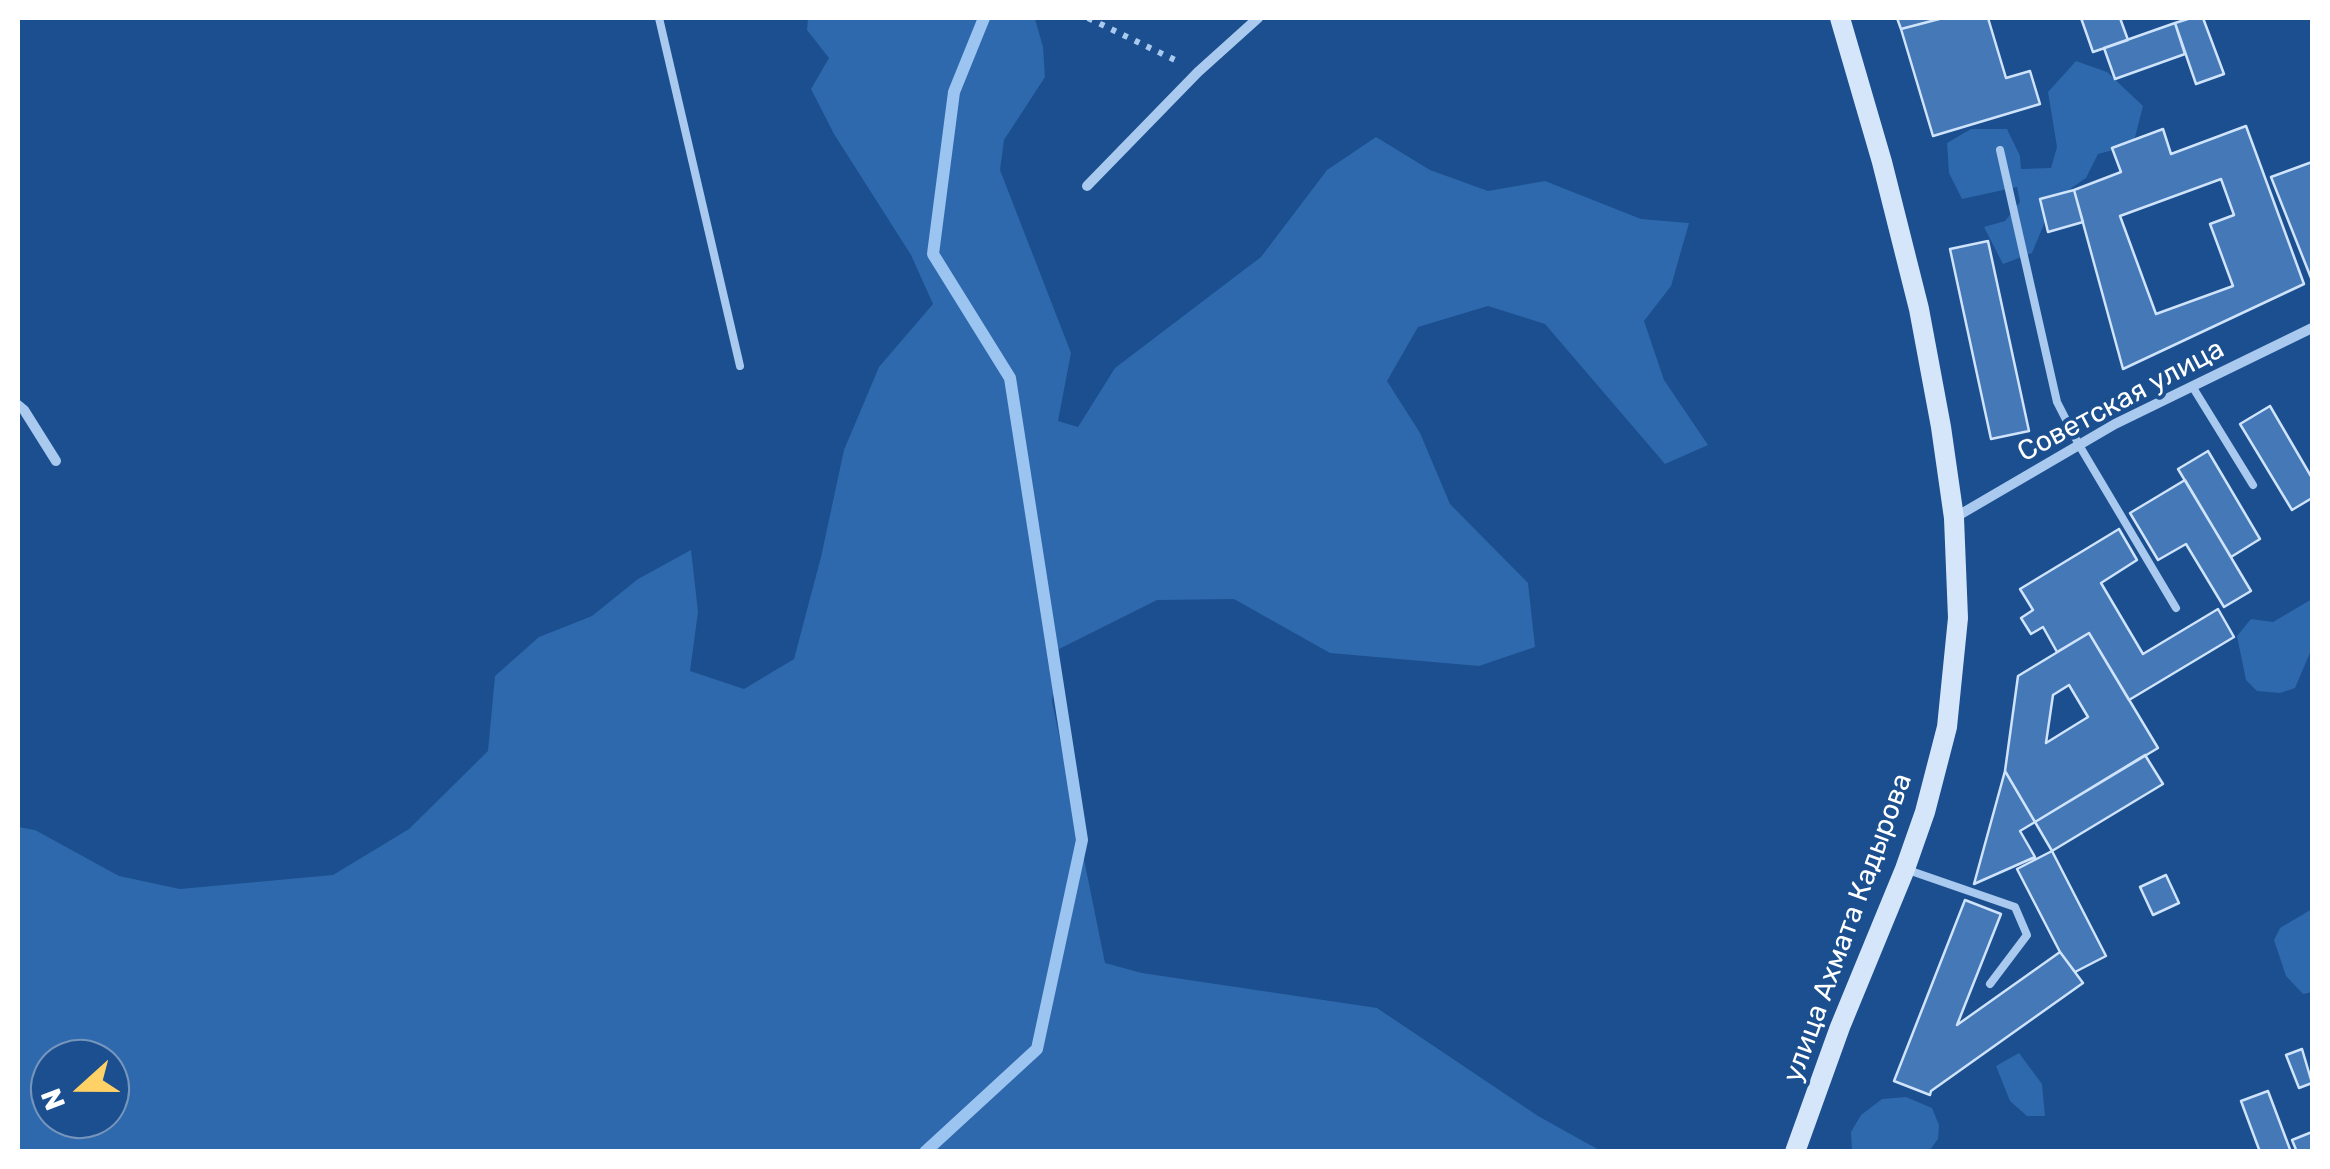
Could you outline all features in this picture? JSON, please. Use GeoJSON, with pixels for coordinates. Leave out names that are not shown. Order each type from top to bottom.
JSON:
{"type":"FeatureCollection","features":[{"type":"Feature","properties":{"kind":"street"},"geometry":{"type":"LineString","coordinates":[[1086,186],[1198,72],[1258,18]]}},
{"type":"Feature","properties":{"kind":"street","name":"улица Ахмата Кадырова"},"geometry":{"type":"LineString","coordinates":[[1796,1152],[1840,1027],[1925,812],[1947,727],[1958,618],[1954,518],[1920,309],[1840,18]]}},
{"type":"Feature","properties":{"kind":"street","name":"Советская улица"},"geometry":{"type":"LineString","coordinates":[[1954,518],[2115,424],[2312,328]]}},
{"type":"Feature","properties":{"kind":"street"},"geometry":{"type":"LineString","coordinates":[[18,406],[56,461]]}},
{"type":"Feature","properties":{"kind":"lane"},"geometry":{"type":"LineString","coordinates":[[659,18],[740,366]]}},
{"type":"Feature","properties":{"kind":"lane"},"geometry":{"type":"LineString","coordinates":[[2000,150],[2058,402],[2079,445],[2176,608]]}},
{"type":"Feature","properties":{"kind":"lane"},"geometry":{"type":"LineString","coordinates":[[2192,386],[2253,485]]}},
{"type":"Feature","properties":{"kind":"lane"},"geometry":{"type":"LineString","coordinates":[[1905,869],[2015,906],[2027,935],[1990,984]]}},
{"type":"Feature","properties":{"kind":"path"},"geometry":{"type":"LineString","coordinates":[[1088,18],[1198,72]]}},
{"type":"Feature","properties":{"kind":"shaded area"},"geometry":{"type":"Polygon","coordinates":[[[808,18],[1035,19],[1043,47],[1045,77],[1004,140],[1000,170],[1071,353],[1058,421],[1078,427],[1115,368],[1261,257],[1327,170],[1376,137],[1430,170],[1488,191],[1545,181],[1641,219],[1689,223],[1671,286],[1644,321],[1664,380],[1708,445],[1665,464],[1545,324],[1488,306],[1418,327],[1387,381],[1420,433],[1450,504],[1528,583],[1535,647],[1479,666],[1330,653],[1234,599],[1157,600],[1059,649],[1052,701],[1105,963],[1142,973],[1377,1008],[1538,1116],[1601,1151],[18,1151],[18,827],[35,830],[119,876],[180,889],[333,875],[409,829],[488,751],[495,676],[539,637],[592,616],[638,579],[691,550],[698,612],[690,671],[744,689],[794,659],[844,450],[879,367],[933,304],[911,255],[834,134],[811,89],[829,58],[807,30],[808,18]]]}},
{"type":"Feature","properties":{"kind":"shaded area"},"geometry":{"type":"Polygon","coordinates":[[[2076,61],[2107,72],[2143,106],[2133,145],[2098,154],[2086,178],[2054,200],[2032,253],[2003,264],[1984,227],[2005,221],[2020,202],[2017,187],[1962,199],[1949,173],[1947,143],[1971,129],[2007,129],[2020,156],[2021,169],[2051,168],[2057,147],[2048,92],[2076,61]]]}},
{"type":"Feature","properties":{"kind":"shaded area"},"geometry":{"type":"Polygon","coordinates":[[[2312,599],[2312,648],[2295,688],[2280,693],[2257,691],[2246,680],[2237,636],[2251,619],[2273,622],[2312,599]]]}},
{"type":"Feature","properties":{"kind":"shaded area"},"geometry":{"type":"Polygon","coordinates":[[[2312,909],[2312,992],[2303,994],[2286,976],[2274,940],[2280,928],[2312,909]]]}},
{"type":"Feature","properties":{"kind":"shaded area"},"geometry":{"type":"Polygon","coordinates":[[[2019,1053],[2042,1084],[2045,1116],[2027,1116],[2010,1101],[1996,1066],[2019,1053]]]}},
{"type":"Feature","properties":{"kind":"shaded area"},"geometry":{"type":"Polygon","coordinates":[[[1906,1097],[1932,1108],[1939,1125],[1938,1139],[1929,1151],[1852,1151],[1851,1132],[1861,1115],[1882,1099],[1906,1097]]]}},
{"type":"Feature","properties":{"kind":"building"},"geometry":{"type":"Polygon","coordinates":[[[1897,18],[1943,18],[1901,29],[1897,18]]]}},
{"type":"Feature","properties":{"kind":"building"},"geometry":{"type":"Polygon","coordinates":[[[1943,18],[1988,18],[2006,78],[2030,71],[2040,104],[1933,136],[1901,29],[1943,18]]]}},
{"type":"Feature","properties":{"kind":"building"},"geometry":{"type":"Polygon","coordinates":[[[2081,18],[2120,18],[2128,40],[2093,52],[2081,18]]]}},
{"type":"Feature","properties":{"kind":"building"},"geometry":{"type":"Polygon","coordinates":[[[2203,18],[2224,74],[2196,84],[2175,23],[2203,18]]]}},
{"type":"Feature","properties":{"kind":"building"},"geometry":{"type":"Polygon","coordinates":[[[2175,23],[2185,54],[2115,79],[2104,48],[2175,23]]]}},
{"type":"Feature","properties":{"kind":"building"},"geometry":{"type":"Polygon","coordinates":[[[2246,126],[2304,284],[2123,369],[2074,190],[2121,172],[2112,148],[2163,129],[2171,154],[2246,126]],[[2221,179],[2120,216],[2156,314],[2233,286],[2210,224],[2234,215],[2221,179]]]}},
{"type":"Feature","properties":{"kind":"building"},"geometry":{"type":"Polygon","coordinates":[[[2312,162],[2312,278],[2311,278],[2271,177],[2312,162]]]}},
{"type":"Feature","properties":{"kind":"building"},"geometry":{"type":"Polygon","coordinates":[[[2074,190],[2083,222],[2048,232],[2040,199],[2074,190]]]}},
{"type":"Feature","properties":{"kind":"building"},"geometry":{"type":"Polygon","coordinates":[[[1988,241],[2029,431],[1991,439],[1950,249],[1988,241]]]}},
{"type":"Feature","properties":{"kind":"building"},"geometry":{"type":"Polygon","coordinates":[[[2270,406],[2312,478],[2312,498],[2292,510],[2240,424],[2270,406]]]}},
{"type":"Feature","properties":{"kind":"building"},"geometry":{"type":"Polygon","coordinates":[[[2208,451],[2260,539],[2231,557],[2178,469],[2208,451]]]}},
{"type":"Feature","properties":{"kind":"building"},"geometry":{"type":"Polygon","coordinates":[[[2185,480],[2251,591],[2224,607],[2186,544],[2158,560],[2130,513],[2185,480]]]}},
{"type":"Feature","properties":{"kind":"building"},"geometry":{"type":"Polygon","coordinates":[[[2119,529],[2137,560],[2101,583],[2143,654],[2218,609],[2234,637],[2129,700],[2089,633],[2057,652],[2043,627],[2031,634],[2021,618],[2033,610],[2020,589],[2119,529]]]}},
{"type":"Feature","properties":{"kind":"building"},"geometry":{"type":"Polygon","coordinates":[[[2089,633],[2158,748],[2035,822],[2005,771],[2018,676],[2089,633]],[[2069,685],[2053,695],[2046,743],[2088,717],[2069,685]]]}},
{"type":"Feature","properties":{"kind":"building"},"geometry":{"type":"Polygon","coordinates":[[[2145,755],[2163,784],[2052,851],[2035,822],[2145,755]]]}},
{"type":"Feature","properties":{"kind":"building"},"geometry":{"type":"Polygon","coordinates":[[[2005,771],[2035,822],[2020,831],[2035,857],[1974,884],[2005,771]]]}},
{"type":"Feature","properties":{"kind":"building"},"geometry":{"type":"Polygon","coordinates":[[[2052,851],[2106,956],[2075,972],[2060,952],[2017,869],[2052,851]]]}},
{"type":"Feature","properties":{"kind":"building"},"geometry":{"type":"Polygon","coordinates":[[[2166,875],[2179,903],[2153,915],[2140,887],[2166,875]]]}},
{"type":"Feature","properties":{"kind":"building"},"geometry":{"type":"Polygon","coordinates":[[[1965,900],[2001,914],[1957,1025],[2060,952],[2083,983],[1930,1095],[1894,1081],[1965,900]]]}},
{"type":"Feature","properties":{"kind":"building"},"geometry":{"type":"Polygon","coordinates":[[[2302,1049],[2312,1083],[2299,1088],[2286,1055],[2302,1049]]]}},
{"type":"Feature","properties":{"kind":"building"},"geometry":{"type":"Polygon","coordinates":[[[2268,1091],[2291,1152],[2260,1152],[2241,1101],[2268,1091]]]}},
{"type":"Feature","properties":{"kind":"building"},"geometry":{"type":"Polygon","coordinates":[[[2312,1132],[2312,1152],[2297,1152],[2292,1140],[2312,1132]]]}},
{"type":"Feature","properties":{"kind":"waterway"},"geometry":{"type":"LineString","coordinates":[[925,1152],[1037,1049],[1082,840],[1010,378],[933,254],[954,92],[984,18]]}}]}
